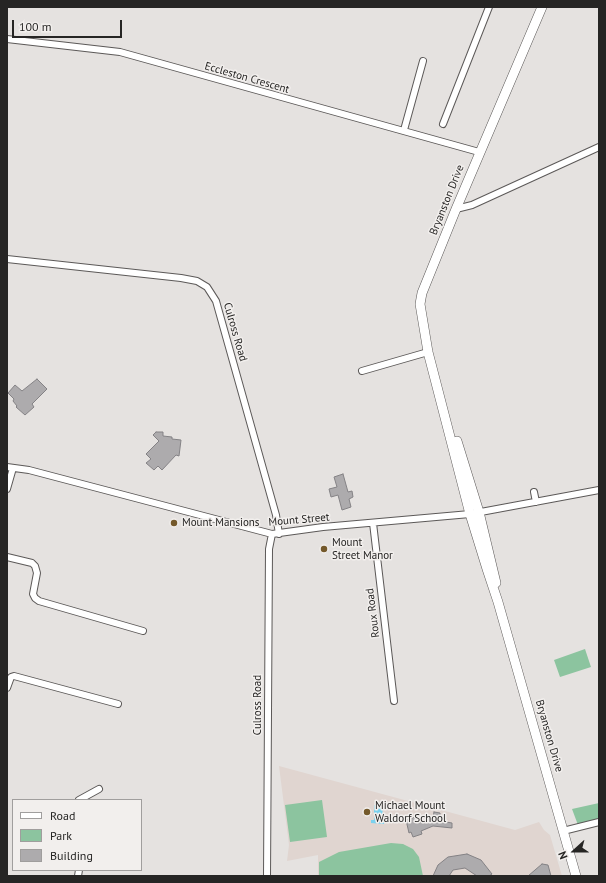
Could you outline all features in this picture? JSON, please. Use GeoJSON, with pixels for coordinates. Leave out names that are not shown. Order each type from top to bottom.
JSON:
{"type":"FeatureCollection","features":[{"type":"Feature","properties":{"kind":"main road","name":"Bryanston Drive"},"geometry":{"type":"LineString","coordinates":[[542,7],[456,209],[421,299],[420,316],[428,352],[444,409],[454,430],[487,570],[498,602],[576,876]]}},
{"type":"Feature","properties":{"kind":"street"},"geometry":{"type":"LineString","coordinates":[[443,124],[489,7]]}},
{"type":"Feature","properties":{"kind":"street","name":"Eccleston Crescent"},"geometry":{"type":"LineString","coordinates":[[7,39],[120,52],[479,152]]}},
{"type":"Feature","properties":{"kind":"street"},"geometry":{"type":"LineString","coordinates":[[404,130],[423,61]]}},
{"type":"Feature","properties":{"kind":"street"},"geometry":{"type":"LineString","coordinates":[[456,209],[472,205],[599,147]]}},
{"type":"Feature","properties":{"kind":"street","name":"Culross Road"},"geometry":{"type":"LineString","coordinates":[[7,259],[181,278],[197,281],[207,287],[216,301],[274,508],[279,534]]}},
{"type":"Feature","properties":{"kind":"street"},"geometry":{"type":"LineString","coordinates":[[362,371],[428,352]]}},
{"type":"Feature","properties":{"kind":"street"},"geometry":{"type":"LineString","coordinates":[[7,489],[10,467]]}},
{"type":"Feature","properties":{"kind":"street","name":"Mount Street"},"geometry":{"type":"LineString","coordinates":[[10,467],[29,470],[132,496],[272,534],[474,513],[599,490]]}},
{"type":"Feature","properties":{"kind":"street"},"geometry":{"type":"LineString","coordinates":[[534,492],[536,502]]}},
{"type":"Feature","properties":{"kind":"street","name":"Roux Road"},"geometry":{"type":"LineString","coordinates":[[373,523],[394,701]]}},
{"type":"Feature","properties":{"kind":"street","name":"Culross Road"},"geometry":{"type":"LineString","coordinates":[[267,876],[269,549],[272,534]]}},
{"type":"Feature","properties":{"kind":"street"},"geometry":{"type":"LineString","coordinates":[[7,557],[32,563],[35,566],[37,573],[33,591],[35,598],[143,631]]}},
{"type":"Feature","properties":{"kind":"street"},"geometry":{"type":"LineString","coordinates":[[7,688],[11,677],[14,676],[118,704]]}},
{"type":"Feature","properties":{"kind":"street"},"geometry":{"type":"LineString","coordinates":[[82,799],[99,789]]}},
{"type":"Feature","properties":{"kind":"street"},"geometry":{"type":"LineString","coordinates":[[563,831],[599,822]]}},
{"type":"Feature","properties":{"kind":"shaded area","name":"Michael Mount Waldorf School"},"geometry":{"type":"Polygon","coordinates":[[[279,766],[515,830],[539,822],[544,830],[550,835],[562,876],[318,876],[318,855],[287,861],[289,845],[279,766]]]}},
{"type":"Feature","properties":{"kind":"green space"},"geometry":{"type":"Polygon","coordinates":[[[585,649],[591,667],[560,677],[554,660],[585,649]]]}},
{"type":"Feature","properties":{"kind":"green space"},"geometry":{"type":"Polygon","coordinates":[[[322,800],[327,837],[290,842],[285,805],[322,800]]]}},
{"type":"Feature","properties":{"kind":"green space"},"geometry":{"type":"Polygon","coordinates":[[[599,803],[599,820],[578,825],[572,809],[599,803]]]}},
{"type":"Feature","properties":{"kind":"green space"},"geometry":{"type":"Polygon","coordinates":[[[391,843],[403,844],[413,849],[419,857],[423,876],[319,876],[319,862],[339,852],[391,843]]]}},
{"type":"Feature","properties":{"kind":"water"},"geometry":{"type":"Polygon","coordinates":[[[374,805],[383,805],[382,820],[384,821],[384,824],[371,823],[371,820],[374,820],[374,805]]]}},
{"type":"Feature","properties":{"kind":"building"},"geometry":{"type":"Polygon","coordinates":[[[37,379],[47,389],[32,404],[34,407],[25,415],[16,407],[17,406],[13,401],[14,399],[8,393],[15,385],[22,391],[37,379]]]}},
{"type":"Feature","properties":{"kind":"building"},"geometry":{"type":"Polygon","coordinates":[[[156,432],[163,432],[163,436],[181,440],[179,456],[176,455],[162,470],[158,466],[154,470],[146,463],[151,459],[146,454],[159,441],[153,435],[156,432]]]}},
{"type":"Feature","properties":{"kind":"building"},"geometry":{"type":"Polygon","coordinates":[[[343,474],[348,492],[352,491],[353,497],[349,499],[351,507],[342,510],[338,495],[331,497],[329,489],[337,487],[334,477],[343,474]]]}},
{"type":"Feature","properties":{"kind":"building"},"geometry":{"type":"Polygon","coordinates":[[[434,812],[440,813],[440,821],[452,823],[452,828],[433,826],[421,831],[422,834],[413,837],[411,832],[409,833],[406,820],[418,816],[421,823],[433,818],[434,812]]]}},
{"type":"Feature","properties":{"kind":"building"},"geometry":{"type":"Polygon","coordinates":[[[467,854],[481,860],[492,874],[489,876],[477,876],[465,868],[453,870],[449,876],[433,876],[438,865],[448,857],[467,854]]]}},
{"type":"Feature","properties":{"kind":"building"},"geometry":{"type":"Polygon","coordinates":[[[542,864],[548,865],[551,876],[528,876],[542,864]]]}},
{"type":"Feature","properties":{"kind":"place","name":"Mount Mansions"},"geometry":{"type":"Point","coordinates":[174,523]}},
{"type":"Feature","properties":{"kind":"place","name":"Mount Street Manor"},"geometry":{"type":"Point","coordinates":[324,549]}},
{"type":"Feature","properties":{"kind":"place","name":"Michael Mount Waldorf School"},"geometry":{"type":"Point","coordinates":[367,812]}}]}
